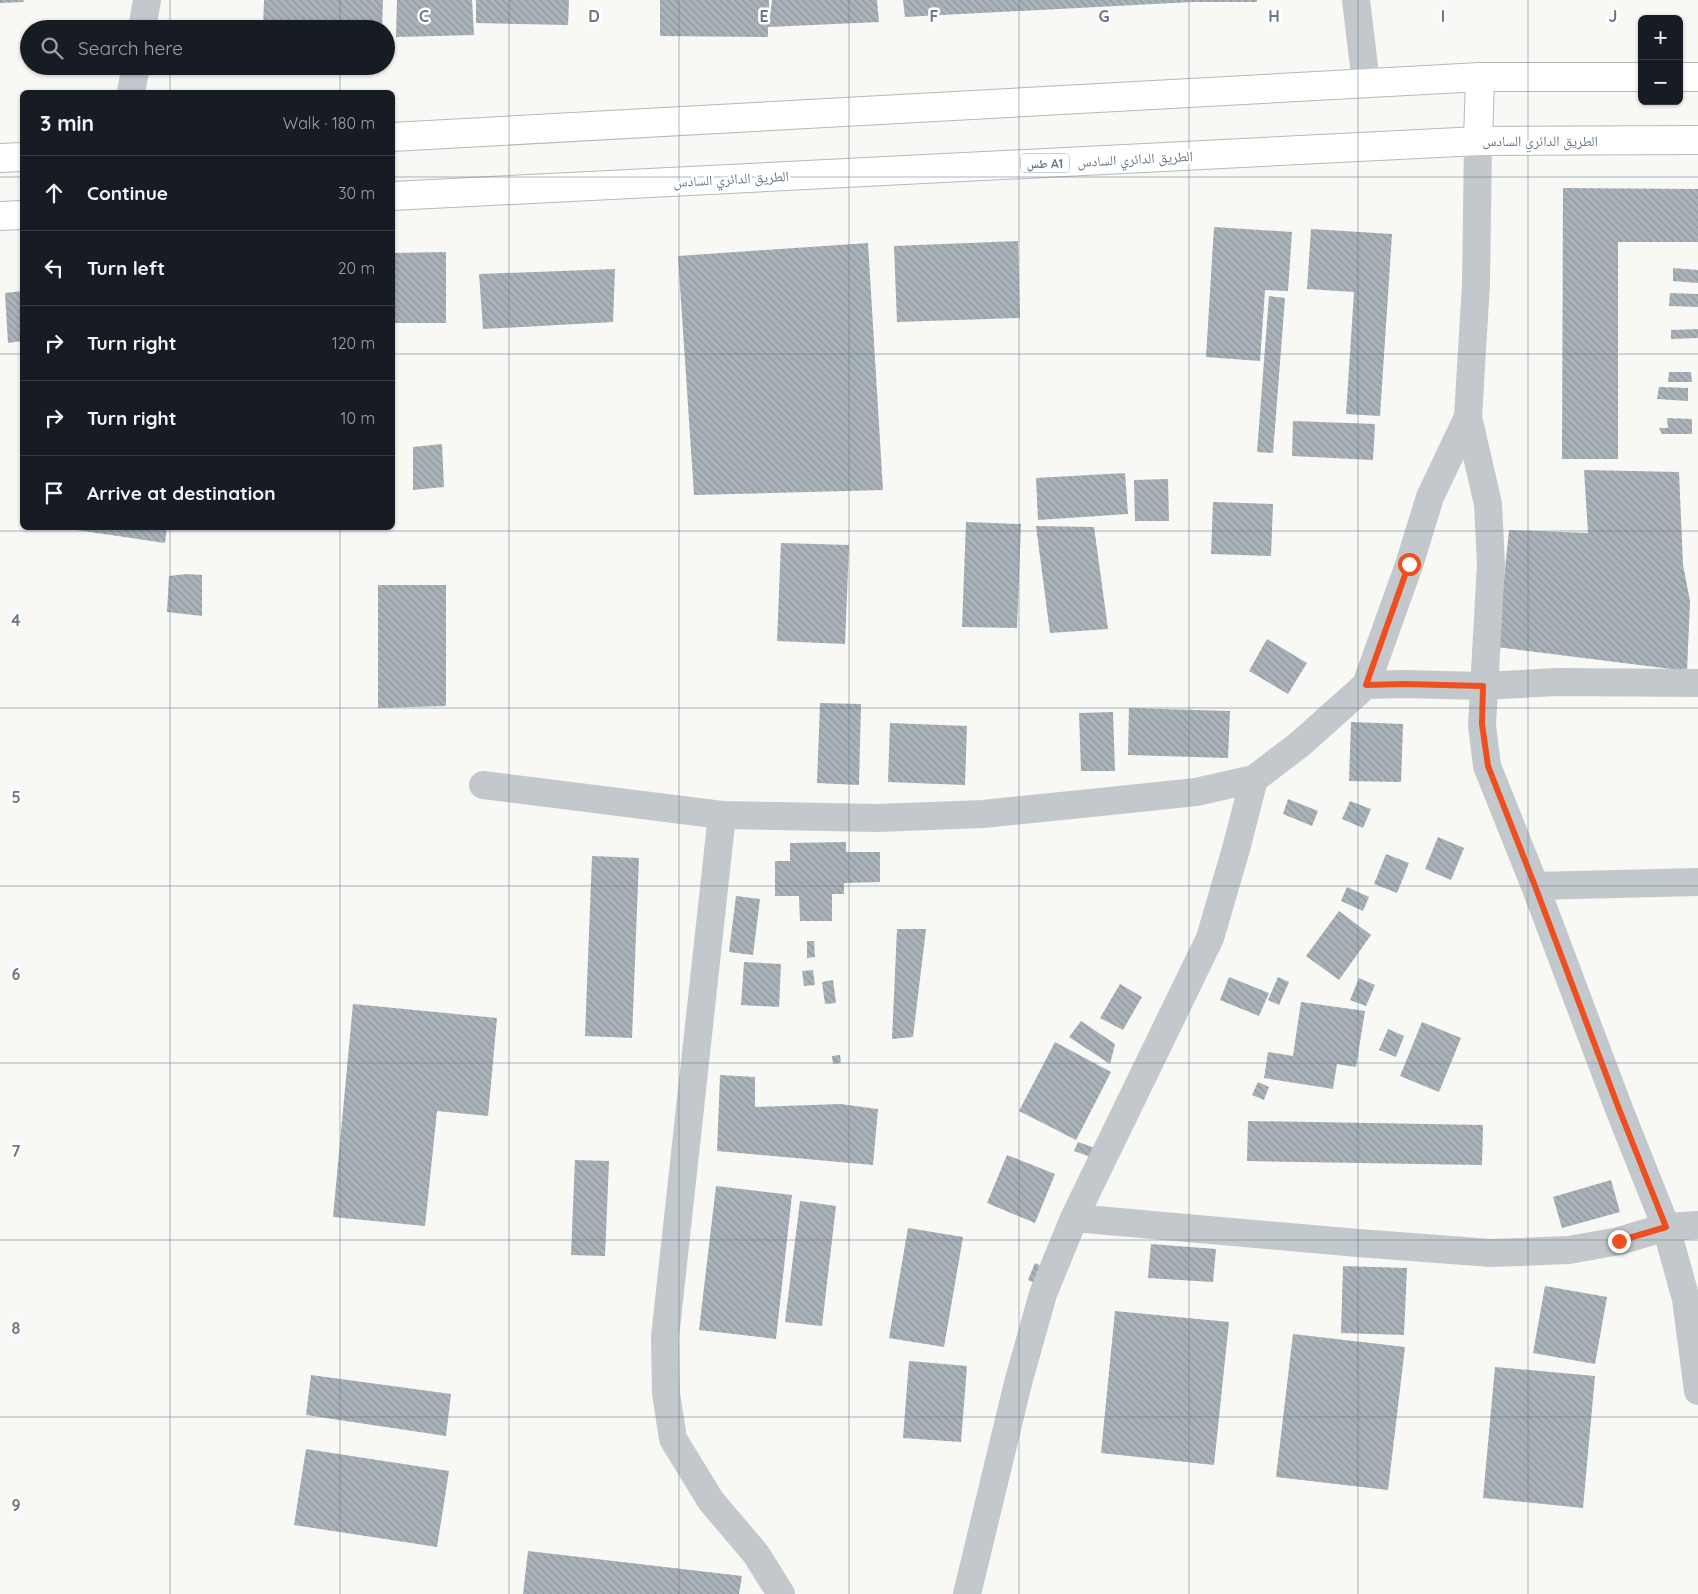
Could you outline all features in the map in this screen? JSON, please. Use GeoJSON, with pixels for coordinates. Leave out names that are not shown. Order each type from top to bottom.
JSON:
{"type":"FeatureCollection","features":[{"type":"Feature","properties":{"kind":"highway"},"geometry":{"type":"LineString","coordinates":[[1478,141],[1480,77]]}},
{"type":"Feature","properties":{"kind":"highway"},"geometry":{"type":"LineString","coordinates":[[395,137],[1480,77],[1638,77]]}},
{"type":"Feature","properties":{"kind":"highway"},"geometry":{"type":"LineString","coordinates":[[1683,77],[1698,77]]}},
{"type":"Feature","properties":{"kind":"highway","name":"الطريق الدائري السادس"},"geometry":{"type":"LineString","coordinates":[[395,196],[1478,141],[1698,140]]}},
{"type":"Feature","properties":{"kind":"highway"},"geometry":{"type":"LineString","coordinates":[[0,158],[20,157]]}},
{"type":"Feature","properties":{"kind":"highway"},"geometry":{"type":"LineString","coordinates":[[0,216],[20,215]]}},
{"type":"Feature","properties":{"kind":"street"},"geometry":{"type":"LineString","coordinates":[[144,20],[147,0]]}},
{"type":"Feature","properties":{"kind":"street"},"geometry":{"type":"LineString","coordinates":[[1356,0],[1366,83]]}},
{"type":"Feature","properties":{"kind":"street"},"geometry":{"type":"LineString","coordinates":[[131,90],[134,75]]}},
{"type":"Feature","properties":{"kind":"street"},"geometry":{"type":"LineString","coordinates":[[1478,141],[1476,284],[1468,417],[1488,504],[1491,564],[1482,724],[1488,766],[1666,1227],[1686,1299],[1698,1391]]}},
{"type":"Feature","properties":{"kind":"street"},"geometry":{"type":"LineString","coordinates":[[483,785],[722,815],[877,818],[983,814],[1196,792],[1254,779],[1314,732],[1366,685],[1409,564],[1430,497],[1468,417]]}},
{"type":"Feature","properties":{"kind":"street"},"geometry":{"type":"LineString","coordinates":[[1366,685],[1483,686],[1558,682],[1698,683]]}},
{"type":"Feature","properties":{"kind":"street"},"geometry":{"type":"LineString","coordinates":[[966,1594],[1023,1365],[1043,1294],[1074,1218],[1210,938],[1254,779]]}},
{"type":"Feature","properties":{"kind":"street"},"geometry":{"type":"LineString","coordinates":[[722,815],[665,1337],[666,1393],[673,1439],[712,1501],[756,1554],[781,1594]]}},
{"type":"Feature","properties":{"kind":"street"},"geometry":{"type":"LineString","coordinates":[[1535,886],[1698,882]]}},
{"type":"Feature","properties":{"kind":"street"},"geometry":{"type":"LineString","coordinates":[[1074,1218],[1491,1253],[1569,1250],[1619,1241],[1666,1227],[1698,1225]]}},
{"type":"Feature","properties":{"kind":"building"},"geometry":{"type":"Polygon","coordinates":[[[0,0],[23,0],[24,2],[0,3],[0,0]]]}},
{"type":"Feature","properties":{"kind":"building"},"geometry":{"type":"Polygon","coordinates":[[[264,0],[383,0],[382,20],[263,20],[264,0]]]}},
{"type":"Feature","properties":{"kind":"building"},"geometry":{"type":"Polygon","coordinates":[[[397,0],[472,0],[474,35],[396,37],[397,0]]]}},
{"type":"Feature","properties":{"kind":"building"},"geometry":{"type":"Polygon","coordinates":[[[476,0],[569,0],[568,25],[476,23],[476,0]]]}},
{"type":"Feature","properties":{"kind":"building"},"geometry":{"type":"Polygon","coordinates":[[[660,0],[769,0],[769,25],[772,0],[877,0],[879,22],[768,27],[768,37],[660,36],[660,0]]]}},
{"type":"Feature","properties":{"kind":"building"},"geometry":{"type":"Polygon","coordinates":[[[903,0],[1257,0],[1257,2],[1192,2],[905,17],[903,0]]]}},
{"type":"Feature","properties":{"kind":"building"},"geometry":{"type":"Polygon","coordinates":[[[1563,188],[1698,189],[1698,242],[1618,242],[1618,459],[1562,459],[1563,188]]]}},
{"type":"Feature","properties":{"kind":"building"},"geometry":{"type":"Polygon","coordinates":[[[1214,227],[1292,232],[1288,291],[1265,290],[1260,361],[1206,357],[1214,227]]]}},
{"type":"Feature","properties":{"kind":"building"},"geometry":{"type":"Polygon","coordinates":[[[1311,229],[1392,234],[1380,416],[1346,414],[1354,292],[1307,289],[1311,229]]]}},
{"type":"Feature","properties":{"kind":"building"},"geometry":{"type":"Polygon","coordinates":[[[1018,241],[1020,318],[897,322],[894,246],[1018,241]]]}},
{"type":"Feature","properties":{"kind":"building"},"geometry":{"type":"Polygon","coordinates":[[[868,243],[883,490],[694,495],[678,256],[868,243]]]}},
{"type":"Feature","properties":{"kind":"building"},"geometry":{"type":"Polygon","coordinates":[[[446,252],[446,323],[395,323],[395,253],[446,252]]]}},
{"type":"Feature","properties":{"kind":"building"},"geometry":{"type":"Polygon","coordinates":[[[1673,268],[1698,270],[1698,283],[1673,281],[1673,268]]]}},
{"type":"Feature","properties":{"kind":"building"},"geometry":{"type":"Polygon","coordinates":[[[615,269],[613,322],[483,329],[479,274],[615,269]]]}},
{"type":"Feature","properties":{"kind":"building"},"geometry":{"type":"Polygon","coordinates":[[[20,291],[20,341],[8,343],[5,293],[20,291]]]}},
{"type":"Feature","properties":{"kind":"building"},"geometry":{"type":"Polygon","coordinates":[[[1670,293],[1698,294],[1698,307],[1669,306],[1670,293]]]}},
{"type":"Feature","properties":{"kind":"building"},"geometry":{"type":"Polygon","coordinates":[[[1269,296],[1285,298],[1273,453],[1257,452],[1269,296]]]}},
{"type":"Feature","properties":{"kind":"building"},"geometry":{"type":"Polygon","coordinates":[[[1698,329],[1698,338],[1671,339],[1671,330],[1698,329]]]}},
{"type":"Feature","properties":{"kind":"building"},"geometry":{"type":"Polygon","coordinates":[[[1669,372],[1691,372],[1692,382],[1668,382],[1669,372]]]}},
{"type":"Feature","properties":{"kind":"building"},"geometry":{"type":"Polygon","coordinates":[[[1659,387],[1688,388],[1688,401],[1657,399],[1659,387]]]}},
{"type":"Feature","properties":{"kind":"building"},"geometry":{"type":"Polygon","coordinates":[[[1667,418],[1692,419],[1692,434],[1662,434],[1659,428],[1668,428],[1667,418]]]}},
{"type":"Feature","properties":{"kind":"building"},"geometry":{"type":"Polygon","coordinates":[[[1293,421],[1375,424],[1373,460],[1292,456],[1293,421]]]}},
{"type":"Feature","properties":{"kind":"building"},"geometry":{"type":"Polygon","coordinates":[[[442,444],[444,487],[413,490],[413,447],[442,444]]]}},
{"type":"Feature","properties":{"kind":"building"},"geometry":{"type":"Polygon","coordinates":[[[1584,470],[1679,472],[1683,565],[1690,601],[1687,671],[1497,647],[1509,530],[1588,533],[1584,470]]]}},
{"type":"Feature","properties":{"kind":"building"},"geometry":{"type":"Polygon","coordinates":[[[1125,473],[1128,514],[1038,520],[1036,478],[1125,473]]]}},
{"type":"Feature","properties":{"kind":"building"},"geometry":{"type":"Polygon","coordinates":[[[1168,479],[1169,521],[1135,521],[1134,480],[1168,479]]]}},
{"type":"Feature","properties":{"kind":"building"},"geometry":{"type":"Polygon","coordinates":[[[1213,502],[1273,504],[1271,556],[1211,554],[1213,502]]]}},
{"type":"Feature","properties":{"kind":"building"},"geometry":{"type":"Polygon","coordinates":[[[966,522],[1021,524],[1017,628],[962,627],[966,522]]]}},
{"type":"Feature","properties":{"kind":"building"},"geometry":{"type":"Polygon","coordinates":[[[1036,526],[1094,527],[1108,629],[1050,633],[1036,526]]]}},
{"type":"Feature","properties":{"kind":"building"},"geometry":{"type":"Polygon","coordinates":[[[77,530],[167,530],[165,543],[77,530]]]}},
{"type":"Feature","properties":{"kind":"building"},"geometry":{"type":"Polygon","coordinates":[[[781,543],[849,545],[845,644],[777,641],[781,543]]]}},
{"type":"Feature","properties":{"kind":"building"},"geometry":{"type":"Polygon","coordinates":[[[202,575],[202,616],[167,612],[169,576],[202,575]]]}},
{"type":"Feature","properties":{"kind":"building"},"geometry":{"type":"Polygon","coordinates":[[[378,585],[446,585],[446,706],[378,708],[378,585]]]}},
{"type":"Feature","properties":{"kind":"building"},"geometry":{"type":"Polygon","coordinates":[[[1267,639],[1307,663],[1288,694],[1249,671],[1267,639]]]}},
{"type":"Feature","properties":{"kind":"building"},"geometry":{"type":"Polygon","coordinates":[[[820,703],[861,704],[859,785],[817,783],[820,703]]]}},
{"type":"Feature","properties":{"kind":"building"},"geometry":{"type":"Polygon","coordinates":[[[1129,708],[1230,711],[1228,758],[1128,755],[1129,708]]]}},
{"type":"Feature","properties":{"kind":"building"},"geometry":{"type":"Polygon","coordinates":[[[1113,712],[1115,771],[1081,771],[1079,713],[1113,712]]]}},
{"type":"Feature","properties":{"kind":"building"},"geometry":{"type":"Polygon","coordinates":[[[1351,722],[1403,724],[1401,782],[1349,781],[1351,722]]]}},
{"type":"Feature","properties":{"kind":"building"},"geometry":{"type":"Polygon","coordinates":[[[890,723],[967,726],[965,785],[888,782],[890,723]]]}},
{"type":"Feature","properties":{"kind":"building"},"geometry":{"type":"Polygon","coordinates":[[[1288,799],[1318,811],[1312,826],[1283,814],[1288,799]]]}},
{"type":"Feature","properties":{"kind":"building"},"geometry":{"type":"Polygon","coordinates":[[[1350,801],[1371,809],[1363,828],[1342,819],[1350,801]]]}},
{"type":"Feature","properties":{"kind":"building"},"geometry":{"type":"Polygon","coordinates":[[[1438,837],[1464,848],[1451,880],[1425,869],[1438,837]]]}},
{"type":"Feature","properties":{"kind":"building"},"geometry":{"type":"Polygon","coordinates":[[[846,842],[846,852],[880,852],[880,882],[844,883],[844,894],[832,894],[832,921],[800,921],[799,896],[775,896],[775,861],[790,861],[790,843],[846,842]]]}},
{"type":"Feature","properties":{"kind":"building"},"geometry":{"type":"Polygon","coordinates":[[[1386,854],[1409,863],[1397,893],[1374,884],[1386,854]]]}},
{"type":"Feature","properties":{"kind":"building"},"geometry":{"type":"Polygon","coordinates":[[[592,856],[639,858],[632,1038],[585,1036],[592,856]]]}},
{"type":"Feature","properties":{"kind":"building"},"geometry":{"type":"Polygon","coordinates":[[[1347,887],[1369,897],[1363,911],[1341,901],[1347,887]]]}},
{"type":"Feature","properties":{"kind":"building"},"geometry":{"type":"Polygon","coordinates":[[[736,896],[760,899],[753,955],[729,952],[736,896]]]}},
{"type":"Feature","properties":{"kind":"building"},"geometry":{"type":"Polygon","coordinates":[[[1339,911],[1371,935],[1339,980],[1306,956],[1339,911]]]}},
{"type":"Feature","properties":{"kind":"building"},"geometry":{"type":"Polygon","coordinates":[[[897,929],[926,929],[913,1037],[892,1039],[897,929]]]}},
{"type":"Feature","properties":{"kind":"building"},"geometry":{"type":"Polygon","coordinates":[[[807,941],[814,941],[815,957],[807,958],[807,941]]]}},
{"type":"Feature","properties":{"kind":"building"},"geometry":{"type":"Polygon","coordinates":[[[744,962],[781,964],[779,1007],[741,1005],[744,962]]]}},
{"type":"Feature","properties":{"kind":"building"},"geometry":{"type":"Polygon","coordinates":[[[813,970],[815,985],[804,986],[802,971],[813,970]]]}},
{"type":"Feature","properties":{"kind":"building"},"geometry":{"type":"Polygon","coordinates":[[[1229,977],[1269,993],[1259,1016],[1220,1000],[1229,977]]]}},
{"type":"Feature","properties":{"kind":"building"},"geometry":{"type":"Polygon","coordinates":[[[1278,977],[1289,982],[1279,1005],[1268,1000],[1278,977]]]}},
{"type":"Feature","properties":{"kind":"building"},"geometry":{"type":"Polygon","coordinates":[[[1359,978],[1375,985],[1366,1006],[1350,1000],[1359,978]]]}},
{"type":"Feature","properties":{"kind":"building"},"geometry":{"type":"Polygon","coordinates":[[[833,980],[836,1003],[825,1004],[822,982],[833,980]]]}},
{"type":"Feature","properties":{"kind":"building"},"geometry":{"type":"Polygon","coordinates":[[[1120,984],[1142,997],[1123,1030],[1100,1018],[1120,984]]]}},
{"type":"Feature","properties":{"kind":"building"},"geometry":{"type":"Polygon","coordinates":[[[1301,1002],[1365,1011],[1356,1067],[1337,1064],[1333,1089],[1264,1078],[1268,1052],[1293,1056],[1301,1002]]]}},
{"type":"Feature","properties":{"kind":"building"},"geometry":{"type":"Polygon","coordinates":[[[353,1004],[497,1018],[488,1116],[437,1111],[425,1226],[333,1217],[353,1004]]]}},
{"type":"Feature","properties":{"kind":"building"},"geometry":{"type":"Polygon","coordinates":[[[1081,1021],[1115,1044],[1110,1064],[1069,1037],[1081,1021]]]}},
{"type":"Feature","properties":{"kind":"building"},"geometry":{"type":"Polygon","coordinates":[[[1422,1022],[1461,1038],[1439,1092],[1400,1076],[1422,1022]]]}},
{"type":"Feature","properties":{"kind":"building"},"geometry":{"type":"Polygon","coordinates":[[[1388,1029],[1404,1036],[1396,1057],[1379,1050],[1388,1029]]]}},
{"type":"Feature","properties":{"kind":"building"},"geometry":{"type":"Polygon","coordinates":[[[1055,1042],[1111,1072],[1076,1140],[1019,1111],[1055,1042]]]}},
{"type":"Feature","properties":{"kind":"building"},"geometry":{"type":"Polygon","coordinates":[[[840,1055],[841,1063],[833,1064],[832,1056],[840,1055]]]}},
{"type":"Feature","properties":{"kind":"building"},"geometry":{"type":"Polygon","coordinates":[[[720,1075],[755,1077],[755,1107],[840,1104],[878,1109],[873,1165],[717,1151],[720,1075]]]}},
{"type":"Feature","properties":{"kind":"building"},"geometry":{"type":"Polygon","coordinates":[[[1258,1082],[1269,1087],[1264,1100],[1252,1095],[1258,1082]]]}},
{"type":"Feature","properties":{"kind":"building"},"geometry":{"type":"Polygon","coordinates":[[[1248,1121],[1483,1125],[1482,1165],[1247,1161],[1248,1121]]]}},
{"type":"Feature","properties":{"kind":"building"},"geometry":{"type":"Polygon","coordinates":[[[1078,1142],[1095,1148],[1091,1157],[1074,1151],[1078,1142]]]}},
{"type":"Feature","properties":{"kind":"building"},"geometry":{"type":"Polygon","coordinates":[[[1007,1155],[1055,1174],[1035,1223],[987,1203],[1007,1155]]]}},
{"type":"Feature","properties":{"kind":"building"},"geometry":{"type":"Polygon","coordinates":[[[575,1160],[609,1161],[605,1256],[571,1255],[575,1160]]]}},
{"type":"Feature","properties":{"kind":"building"},"geometry":{"type":"Polygon","coordinates":[[[1611,1180],[1620,1212],[1562,1228],[1553,1197],[1611,1180]]]}},
{"type":"Feature","properties":{"kind":"building"},"geometry":{"type":"Polygon","coordinates":[[[716,1186],[792,1195],[776,1339],[699,1330],[716,1186]]]}},
{"type":"Feature","properties":{"kind":"building"},"geometry":{"type":"Polygon","coordinates":[[[800,1201],[836,1206],[822,1326],[785,1322],[800,1201]]]}},
{"type":"Feature","properties":{"kind":"building"},"geometry":{"type":"Polygon","coordinates":[[[908,1228],[963,1237],[944,1347],[889,1338],[908,1228]]]}},
{"type":"Feature","properties":{"kind":"building"},"geometry":{"type":"Polygon","coordinates":[[[1151,1244],[1216,1249],[1213,1282],[1148,1278],[1151,1244]]]}},
{"type":"Feature","properties":{"kind":"building"},"geometry":{"type":"Polygon","coordinates":[[[1035,1263],[1046,1268],[1039,1285],[1028,1280],[1035,1263]]]}},
{"type":"Feature","properties":{"kind":"building"},"geometry":{"type":"Polygon","coordinates":[[[1343,1266],[1407,1268],[1404,1335],[1341,1333],[1343,1266]]]}},
{"type":"Feature","properties":{"kind":"building"},"geometry":{"type":"Polygon","coordinates":[[[1545,1286],[1607,1297],[1595,1364],[1533,1353],[1545,1286]]]}},
{"type":"Feature","properties":{"kind":"building"},"geometry":{"type":"Polygon","coordinates":[[[1115,1311],[1229,1322],[1214,1465],[1101,1453],[1115,1311]]]}},
{"type":"Feature","properties":{"kind":"building"},"geometry":{"type":"Polygon","coordinates":[[[1293,1334],[1405,1347],[1388,1490],[1276,1477],[1293,1334]]]}},
{"type":"Feature","properties":{"kind":"building"},"geometry":{"type":"Polygon","coordinates":[[[909,1361],[967,1366],[961,1442],[903,1438],[909,1361]]]}},
{"type":"Feature","properties":{"kind":"building"},"geometry":{"type":"Polygon","coordinates":[[[1495,1367],[1595,1376],[1583,1508],[1483,1498],[1495,1367]]]}},
{"type":"Feature","properties":{"kind":"building"},"geometry":{"type":"Polygon","coordinates":[[[311,1375],[451,1394],[446,1436],[306,1415],[311,1375]]]}},
{"type":"Feature","properties":{"kind":"building"},"geometry":{"type":"Polygon","coordinates":[[[306,1449],[449,1471],[437,1547],[294,1525],[306,1449]]]}},
{"type":"Feature","properties":{"kind":"building"},"geometry":{"type":"Polygon","coordinates":[[[528,1551],[742,1576],[739,1594],[523,1594],[528,1551]]]}},
{"type":"Feature","properties":{"kind":"route"},"geometry":{"type":"LineString","coordinates":[[1409,564],[1366,685],[1483,686],[1482,724],[1488,766],[1666,1227],[1619,1241]]}}]}
